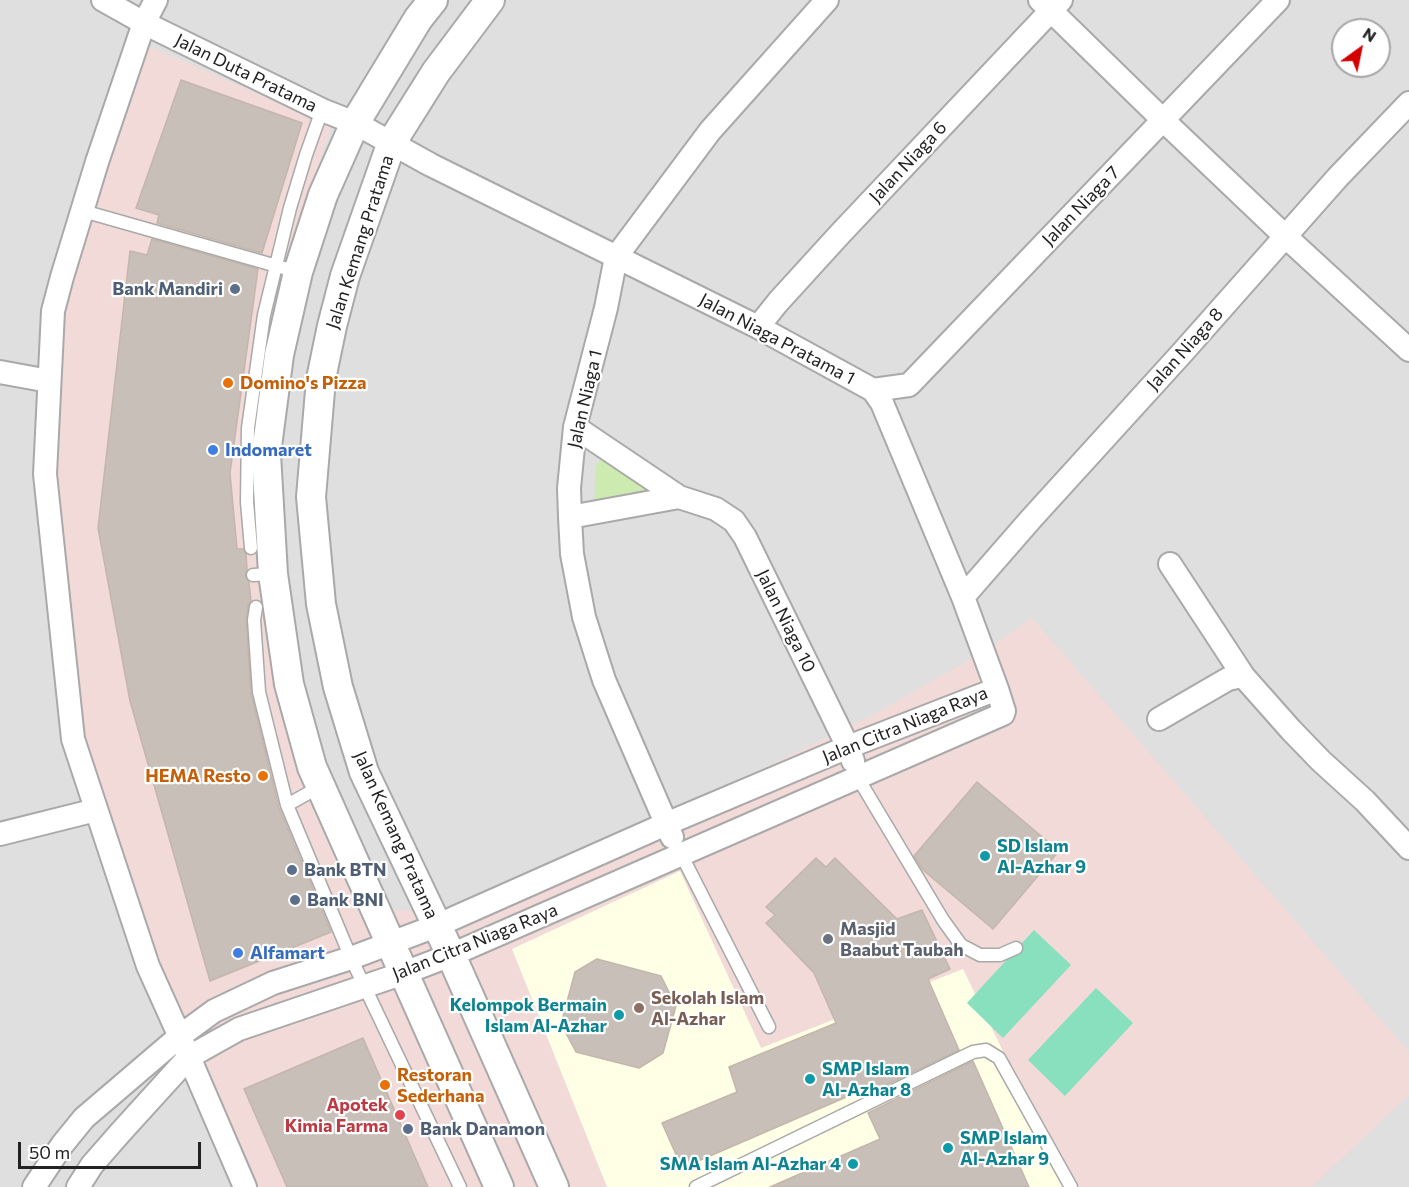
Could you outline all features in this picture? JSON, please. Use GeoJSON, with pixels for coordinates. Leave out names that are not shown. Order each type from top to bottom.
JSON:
{"type":"FeatureCollection","features":[{"type":"Feature","properties":{"kind":"street","name":"Jalan Duta Pratama"},"geometry":{"type":"LineString","coordinates":[[103,0],[144,23],[392,142]]}},
{"type":"Feature","properties":{"kind":"street"},"geometry":{"type":"LineString","coordinates":[[156,0],[144,23],[97,162],[53,311],[45,474],[73,739],[148,966],[245,1187]]}},
{"type":"Feature","properties":{"kind":"street"},"geometry":{"type":"LineString","coordinates":[[433,0],[418,19],[355,123],[323,195],[286,269],[279,355],[266,454],[263,574],[289,684],[312,767],[499,1187]]}},
{"type":"Feature","properties":{"kind":"street","name":"Jalan Kemang Pratama"},"geometry":{"type":"LineString","coordinates":[[490,0],[436,72],[392,142],[345,276],[332,326],[321,379],[311,497],[321,604],[338,687],[364,772],[451,955],[554,1187]]}},
{"type":"Feature","properties":{"kind":"street","name":"Jalan Niaga 1"},"geometry":{"type":"LineString","coordinates":[[681,854],[604,680],[584,617],[572,554],[570,517],[569,488],[575,427],[606,308],[616,257],[710,131],[826,0]]}},
{"type":"Feature","properties":{"kind":"street","name":"Jalan Niaga 7"},"geometry":{"type":"LineString","coordinates":[[873,390],[909,385],[1278,0]]}},
{"type":"Feature","properties":{"kind":"street"},"geometry":{"type":"LineString","coordinates":[[1051,3],[1163,120],[1285,236],[1407,344]]}},
{"type":"Feature","properties":{"kind":"street","name":"Jalan Niaga 6"},"geometry":{"type":"LineString","coordinates":[[758,327],[778,302],[1051,3]]}},
{"type":"Feature","properties":{"kind":"street","name":"Jalan Niaga 8"},"geometry":{"type":"LineString","coordinates":[[963,597],[1338,177],[1409,103]]}},
{"type":"Feature","properties":{"kind":"street","name":"Jalan Niaga Pratama 1"},"geometry":{"type":"LineString","coordinates":[[392,142],[431,165],[758,327],[873,390],[882,403],[963,597],[997,689]]}},
{"type":"Feature","properties":{"kind":"street"},"geometry":{"type":"LineString","coordinates":[[0,372],[49,381]]}},
{"type":"Feature","properties":{"kind":"street","name":"Jalan Niaga 10"},"geometry":{"type":"LineString","coordinates":[[575,427],[680,497],[716,509],[734,521],[745,537],[848,747],[858,778]]}},
{"type":"Feature","properties":{"kind":"street","name":"Jalan Niaga 10"},"geometry":{"type":"LineString","coordinates":[[570,517],[680,497]]}},
{"type":"Feature","properties":{"kind":"street"},"geometry":{"type":"LineString","coordinates":[[1170,564],[1245,678],[1291,730],[1365,801],[1409,848]]}},
{"type":"Feature","properties":{"kind":"street"},"geometry":{"type":"LineString","coordinates":[[1159,719],[1228,679],[1245,678]]}},
{"type":"Feature","properties":{"kind":"street","name":"Jalan Citra Niaga Raya"},"geometry":{"type":"LineString","coordinates":[[34,1187],[62,1145],[84,1118],[180,1036],[214,1011],[273,983],[351,958],[436,926],[666,824],[848,747],[997,689],[1003,714],[451,955],[239,1029],[189,1057],[92,1165],[78,1187]]}},
{"type":"Feature","properties":{"kind":"street"},"geometry":{"type":"LineString","coordinates":[[0,834],[96,810]]}},
{"type":"Feature","properties":{"kind":"lane"},"geometry":{"type":"LineString","coordinates":[[251,548],[247,502],[249,428],[264,315],[286,269],[296,187],[322,110]]}},
{"type":"Feature","properties":{"kind":"lane"},"geometry":{"type":"LineString","coordinates":[[83,211],[286,269]]}},
{"type":"Feature","properties":{"kind":"lane"},"geometry":{"type":"LineString","coordinates":[[256,607],[254,620],[259,692],[288,805],[351,958],[460,1187]]}},
{"type":"Feature","properties":{"kind":"lane"},"geometry":{"type":"LineString","coordinates":[[858,778],[943,920],[962,945],[980,955],[1000,955],[1016,948]]}},
{"type":"Feature","properties":{"kind":"lane"},"geometry":{"type":"LineString","coordinates":[[288,805],[321,786]]}},
{"type":"Feature","properties":{"kind":"lane"},"geometry":{"type":"LineString","coordinates":[[681,854],[769,1027]]}},
{"type":"Feature","properties":{"kind":"lane"},"geometry":{"type":"LineString","coordinates":[[696,1187],[973,1052],[986,1050],[999,1058],[1071,1187]]}},
{"type":"Feature","properties":{"kind":"shaded area"},"geometry":{"type":"Polygon","coordinates":[[[0,0],[1409,0],[1409,1187],[0,1187],[0,0]]]}},
{"type":"Feature","properties":{"kind":"shaded area"},"geometry":{"type":"Polygon","coordinates":[[[146,45],[331,126],[280,284],[254,436],[265,609],[302,775],[359,909],[470,912],[875,714],[988,649],[1032,618],[1409,1052],[1409,1094],[1312,1187],[248,1187],[70,744],[41,473],[55,296],[146,45]]]}},
{"type":"Feature","properties":{"kind":"shaded area","name":"Sekolah Islam Al-Azhar"},"geometry":{"type":"Polygon","coordinates":[[[680,871],[761,1048],[963,969],[1069,1187],[607,1187],[512,949],[680,871]]]}},
{"type":"Feature","properties":{"kind":"green space"},"geometry":{"type":"Polygon","coordinates":[[[605,456],[663,495],[594,508],[596,465],[605,456]]]}},
{"type":"Feature","properties":{"kind":"green space"},"geometry":{"type":"Polygon","coordinates":[[[1034,930],[1071,965],[1003,1038],[967,1003],[1034,930]]]}},
{"type":"Feature","properties":{"kind":"green space"},"geometry":{"type":"Polygon","coordinates":[[[1096,988],[1133,1023],[1065,1096],[1028,1060],[1096,988]]]}},
{"type":"Feature","properties":{"kind":"building"},"geometry":{"type":"Polygon","coordinates":[[[181,80],[302,123],[262,253],[157,223],[159,215],[136,208],[181,80]]]}},
{"type":"Feature","properties":{"kind":"building"},"geometry":{"type":"Polygon","coordinates":[[[152,239],[258,269],[230,473],[237,549],[243,549],[246,554],[245,576],[249,582],[251,601],[246,620],[251,693],[279,808],[331,932],[210,981],[130,701],[98,528],[130,251],[147,255],[152,239]]]}},
{"type":"Feature","properties":{"kind":"building","name":"SD Islam Al-Azhar 9"},"geometry":{"type":"Polygon","coordinates":[[[977,782],[1059,851],[993,929],[923,870],[914,856],[977,782]]]}},
{"type":"Feature","properties":{"kind":"building"},"geometry":{"type":"Polygon","coordinates":[[[816,858],[826,867],[835,858],[897,919],[922,910],[950,969],[928,979],[959,1050],[861,1097],[858,1092],[682,1168],[662,1123],[737,1092],[729,1067],[836,1023],[814,973],[766,923],[775,915],[766,907],[816,858]]]}},
{"type":"Feature","properties":{"kind":"building","name":"Kelompok Bermain Islam Al-Azhar"},"geometry":{"type":"Polygon","coordinates":[[[597,959],[661,976],[676,1006],[663,1053],[639,1068],[576,1052],[561,1024],[575,972],[597,959]]]}},
{"type":"Feature","properties":{"kind":"building"},"geometry":{"type":"Polygon","coordinates":[[[363,1038],[428,1187],[287,1187],[244,1089],[363,1038]]]}},
{"type":"Feature","properties":{"kind":"building","name":"SMP Islam Al-Azhar 9"},"geometry":{"type":"Polygon","coordinates":[[[973,1061],[1029,1187],[770,1187],[880,1139],[868,1113],[973,1061]]]}},
{"type":"Feature","properties":{"kind":"place","name":"Bank Mandiri"},"geometry":{"type":"Point","coordinates":[235,289]}},
{"type":"Feature","properties":{"kind":"place","name":"Domino's Pizza"},"geometry":{"type":"Point","coordinates":[228,383]}},
{"type":"Feature","properties":{"kind":"place","name":"Indomaret"},"geometry":{"type":"Point","coordinates":[213,450]}},
{"type":"Feature","properties":{"kind":"place","name":"HEMA Resto"},"geometry":{"type":"Point","coordinates":[263,776]}},
{"type":"Feature","properties":{"kind":"place","name":"SD Islam Al-Azhar 9"},"geometry":{"type":"Point","coordinates":[985,856]}},
{"type":"Feature","properties":{"kind":"place","name":"Bank BTN"},"geometry":{"type":"Point","coordinates":[292,870]}},
{"type":"Feature","properties":{"kind":"place","name":"Bank BNI"},"geometry":{"type":"Point","coordinates":[295,900]}},
{"type":"Feature","properties":{"kind":"place","name":"Masjid Baabut Taubah"},"geometry":{"type":"Point","coordinates":[828,939]}},
{"type":"Feature","properties":{"kind":"place","name":"Alfamart"},"geometry":{"type":"Point","coordinates":[238,953]}},
{"type":"Feature","properties":{"kind":"place","name":"Sekolah Islam Al-Azhar"},"geometry":{"type":"Point","coordinates":[639,1008]}},
{"type":"Feature","properties":{"kind":"place","name":"Kelompok Bermain Islam Al-Azhar"},"geometry":{"type":"Point","coordinates":[619,1015]}},
{"type":"Feature","properties":{"kind":"place","name":"SMP Islam Al-Azhar 8"},"geometry":{"type":"Point","coordinates":[810,1079]}},
{"type":"Feature","properties":{"kind":"place","name":"Restoran Sederhana"},"geometry":{"type":"Point","coordinates":[385,1085]}},
{"type":"Feature","properties":{"kind":"place","name":"Apotek Kimia Farma"},"geometry":{"type":"Point","coordinates":[400,1115]}},
{"type":"Feature","properties":{"kind":"place","name":"Bank Danamon"},"geometry":{"type":"Point","coordinates":[408,1129]}},
{"type":"Feature","properties":{"kind":"place","name":"SMP Islam Al-Azhar 9"},"geometry":{"type":"Point","coordinates":[948,1148]}},
{"type":"Feature","properties":{"kind":"place","name":"SMA Islam Al-Azhar 4"},"geometry":{"type":"Point","coordinates":[853,1164]}}]}
